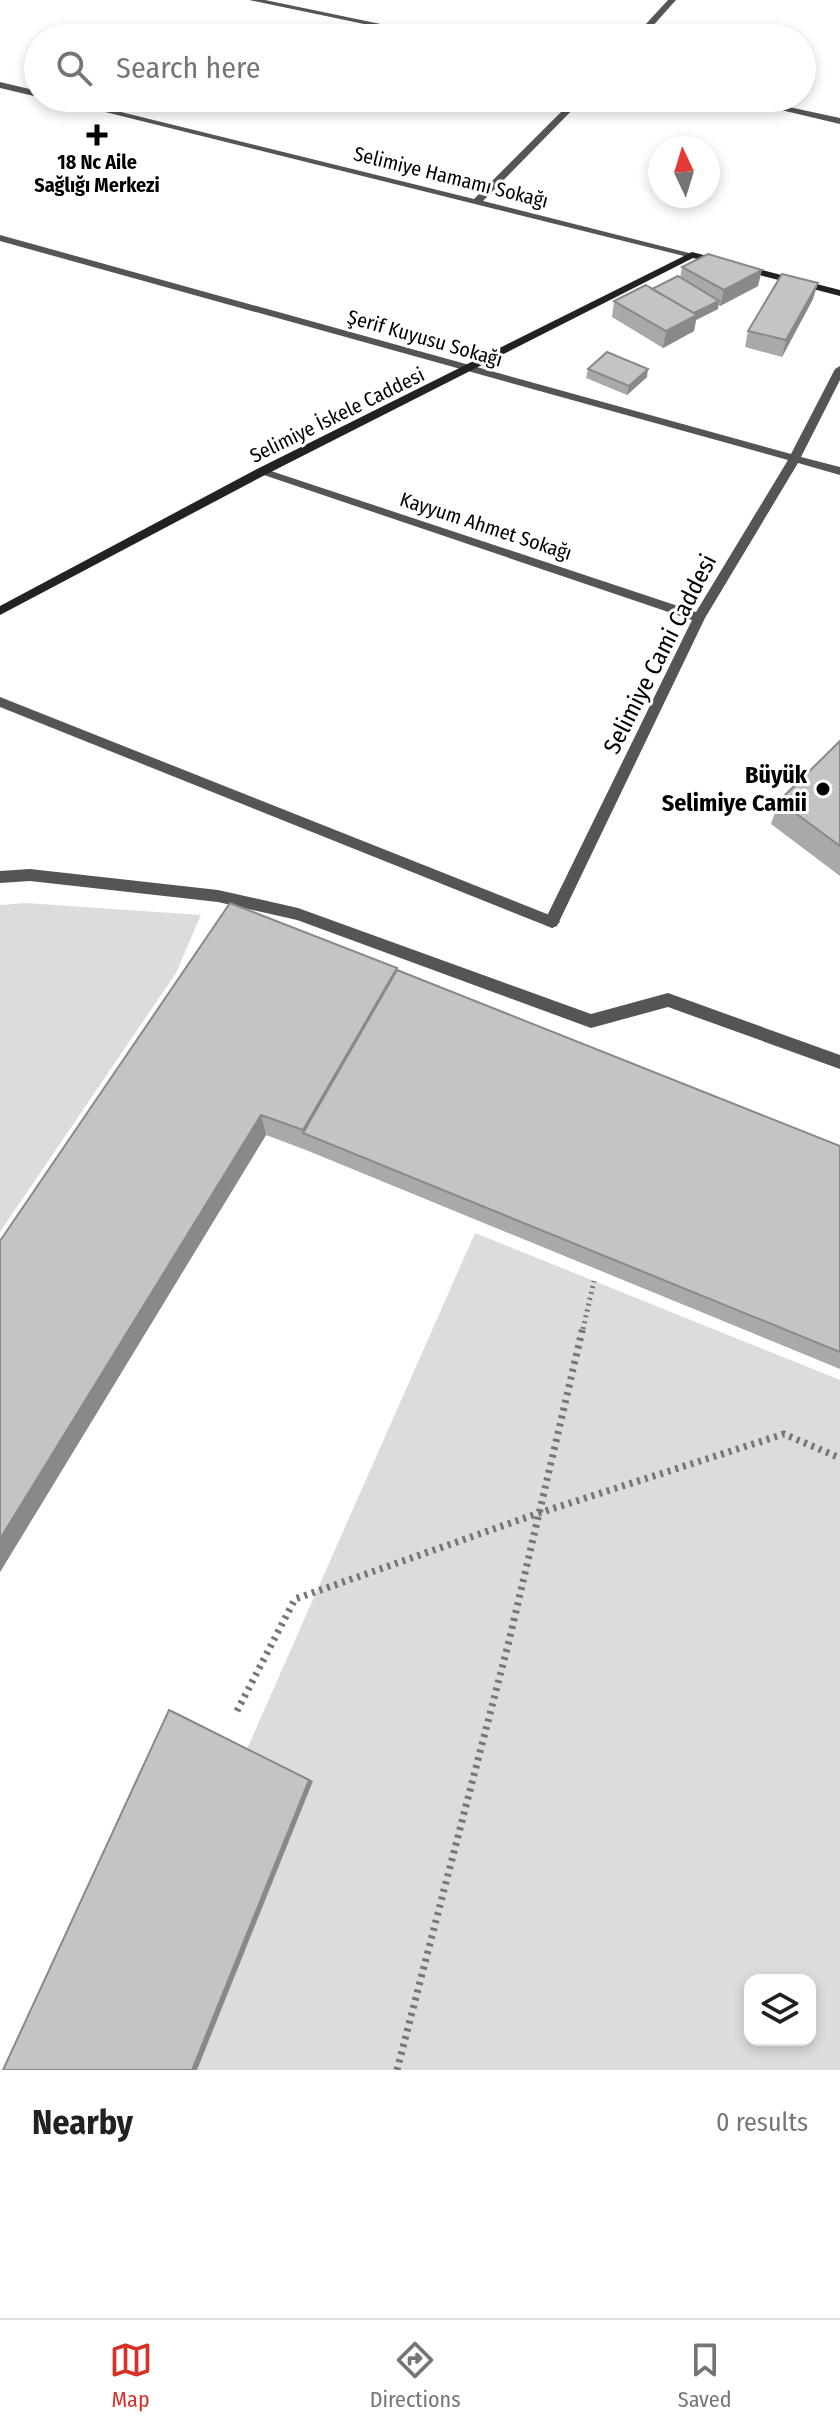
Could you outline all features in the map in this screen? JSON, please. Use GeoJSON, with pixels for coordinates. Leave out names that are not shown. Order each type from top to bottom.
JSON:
{"type":"FeatureCollection","features":[{"type":"Feature","properties":{"kind":"street"},"geometry":{"type":"LineString","coordinates":[[253,0],[374,24]]}},
{"type":"Feature","properties":{"kind":"street"},"geometry":{"type":"LineString","coordinates":[[650,24],[672,0]]}},
{"type":"Feature","properties":{"kind":"street"},"geometry":{"type":"LineString","coordinates":[[0,85],[24,91]]}},
{"type":"Feature","properties":{"kind":"street","name":"Selimiye Hamamı Sokağı"},"geometry":{"type":"LineString","coordinates":[[111,112],[840,293]]}},
{"type":"Feature","properties":{"kind":"street"},"geometry":{"type":"LineString","coordinates":[[477,201],[566,112]]}},
{"type":"Feature","properties":{"kind":"street"},"geometry":{"type":"LineString","coordinates":[[799,112],[840,121]]}},
{"type":"Feature","properties":{"kind":"street","name":"Şerif Kuyusu Sokağı"},"geometry":{"type":"LineString","coordinates":[[0,238],[840,471]]}},
{"type":"Feature","properties":{"kind":"street","name":"Selimiye İskele Caddesi"},"geometry":{"type":"LineString","coordinates":[[0,611],[261,472],[692,255]]}},
{"type":"Feature","properties":{"kind":"street","name":"Selimiye Cami Caddesi"},"geometry":{"type":"LineString","coordinates":[[0,702],[552,922],[699,618],[795,458],[840,369]]}},
{"type":"Feature","properties":{"kind":"street","name":"Kayyum Ahmet Sokağı"},"geometry":{"type":"LineString","coordinates":[[261,472],[699,618]]}},
{"type":"Feature","properties":{"kind":"street"},"geometry":{"type":"LineString","coordinates":[[0,877],[30,875],[218,896],[298,914],[591,1021],[668,1000],[840,1062]]}},
{"type":"Feature","properties":{"kind":"path"},"geometry":{"type":"LineString","coordinates":[[397,2070],[539,1513],[594,1281]]}},
{"type":"Feature","properties":{"kind":"path"},"geometry":{"type":"LineString","coordinates":[[237,1711],[295,1599],[539,1513],[784,1434],[840,1458]]}},
{"type":"Feature","properties":{"kind":"shaded area"},"geometry":{"type":"Polygon","coordinates":[[[26,903],[201,915],[176,973],[0,1232],[0,905],[26,903]]]}},
{"type":"Feature","properties":{"kind":"shaded area"},"geometry":{"type":"Polygon","coordinates":[[[475,1233],[840,1380],[840,2070],[105,2070],[475,1233]]]}},
{"type":"Feature","properties":{"kind":"building"},"geometry":{"type":"Polygon","coordinates":[[[708,254],[762,270],[724,290],[682,267],[708,254]]]}},
{"type":"Feature","properties":{"kind":"building"},"geometry":{"type":"Polygon","coordinates":[[[782,274],[818,283],[786,340],[748,331],[782,274]]]}},
{"type":"Feature","properties":{"kind":"building"},"geometry":{"type":"Polygon","coordinates":[[[678,276],[719,301],[694,313],[652,289],[678,276]]]}},
{"type":"Feature","properties":{"kind":"building"},"geometry":{"type":"Polygon","coordinates":[[[646,285],[697,315],[666,331],[614,301],[646,285]]]}},
{"type":"Feature","properties":{"kind":"building"},"geometry":{"type":"Polygon","coordinates":[[[607,352],[648,369],[629,386],[588,369],[607,352]]]}},
{"type":"Feature","properties":{"kind":"building"},"geometry":{"type":"Polygon","coordinates":[[[840,741],[840,846],[779,801],[840,741]]]}},
{"type":"Feature","properties":{"kind":"building"},"geometry":{"type":"Polygon","coordinates":[[[230,903],[397,968],[303,1130],[261,1115],[0,1539],[0,1241],[230,903]]]}},
{"type":"Feature","properties":{"kind":"building"},"geometry":{"type":"Polygon","coordinates":[[[397,970],[840,1146],[840,1352],[303,1133],[397,970]]]}},
{"type":"Feature","properties":{"kind":"building"},"geometry":{"type":"Polygon","coordinates":[[[169,1710],[309,1780],[192,2070],[3,2070],[169,1710]]]}},
{"type":"Feature","properties":{"kind":"place","name":"18 Nc Aile Sağlığı Merkezi"},"geometry":{"type":"Point","coordinates":[97,135]}},
{"type":"Feature","properties":{"kind":"place","name":"Büyük Selimiye Camii"},"geometry":{"type":"Point","coordinates":[823,789]}}]}
